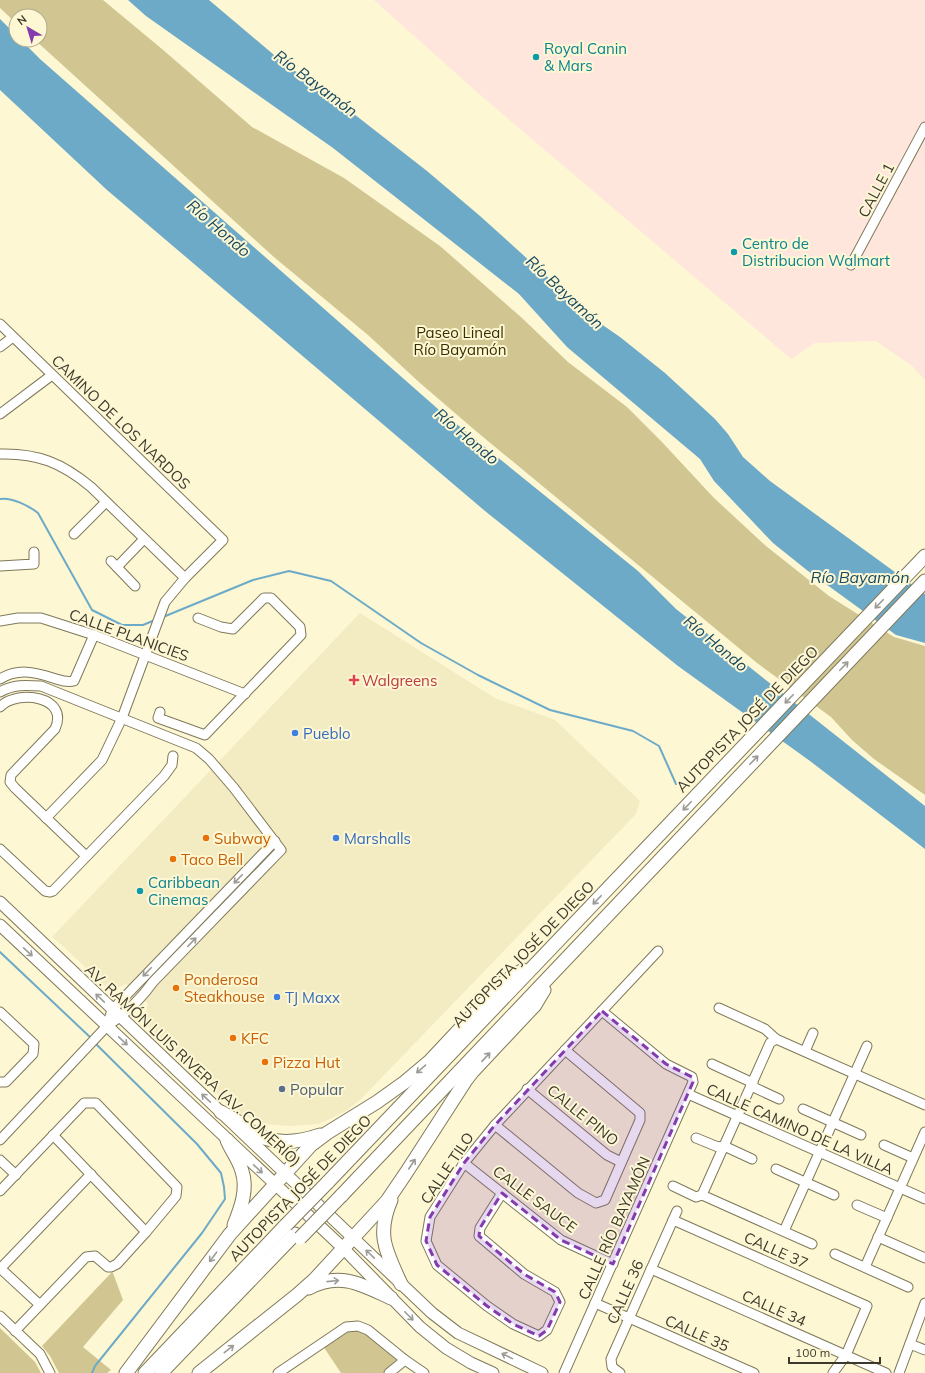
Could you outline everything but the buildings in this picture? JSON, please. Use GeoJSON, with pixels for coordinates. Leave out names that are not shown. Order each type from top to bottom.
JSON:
{"type":"FeatureCollection","features":[{"type":"Feature","properties":{"kind":"highway","name":"AUTOPISTA JOSÉ DE DIEGO"},"geometry":{"type":"LineString","coordinates":[[173,1373],[293,1232],[334,1190],[541,958],[925,556]]}},
{"type":"Feature","properties":{"kind":"highway","name":"AUTOPISTA JOSÉ DE DIEGO"},"geometry":{"type":"LineString","coordinates":[[145,1373],[293,1232],[556,970],[925,580]]}},
{"type":"Feature","properties":{"kind":"highway"},"geometry":{"type":"LineString","coordinates":[[334,1190],[682,828],[726,789]]}},
{"type":"Feature","properties":{"kind":"highway"},"geometry":{"type":"LineString","coordinates":[[334,1190],[546,962],[568,930]]}},
{"type":"Feature","properties":{"kind":"highway"},"geometry":{"type":"LineString","coordinates":[[126,1373],[230,1234],[311,1145],[327,1133],[377,1102],[419,1071],[504,982],[541,958]]}},
{"type":"Feature","properties":{"kind":"highway"},"geometry":{"type":"LineString","coordinates":[[199,1373],[315,1279],[386,1201],[466,1080],[535,1005],[556,970]]}},
{"type":"Feature","properties":{"kind":"highway"},"geometry":{"type":"LineString","coordinates":[[221,1112],[250,1131],[273,1140],[289,1142],[301,1141],[327,1133]]}},
{"type":"Feature","properties":{"kind":"highway"},"geometry":{"type":"LineString","coordinates":[[228,1140],[242,1170],[244,1187],[241,1207],[230,1234]]}},
{"type":"Feature","properties":{"kind":"highway"},"geometry":{"type":"LineString","coordinates":[[397,1186],[384,1218],[383,1234],[389,1258],[401,1284]]}},
{"type":"Feature","properties":{"kind":"highway"},"geometry":{"type":"LineString","coordinates":[[157,1373],[293,1232]]}},
{"type":"Feature","properties":{"kind":"highway"},"geometry":{"type":"LineString","coordinates":[[161,1373],[293,1232]]}},
{"type":"Feature","properties":{"kind":"highway"},"geometry":{"type":"LineString","coordinates":[[297,1295],[323,1282],[344,1280],[367,1286],[391,1298]]}},
{"type":"Feature","properties":{"kind":"main road","name":"AV. RAMÓN LUIS RIVERA (AV. COMERÍO)"},"geometry":{"type":"LineString","coordinates":[[0,902],[432,1313],[458,1333],[542,1373]]}},
{"type":"Feature","properties":{"kind":"main road","name":"AV. RAMÓN LUIS RIVERA (AV. COMERÍO)"},"geometry":{"type":"LineString","coordinates":[[0,925],[342,1248],[420,1327],[446,1348],[471,1363],[493,1373]]}},
{"type":"Feature","properties":{"kind":"street","name":"CALLE 1"},"geometry":{"type":"LineString","coordinates":[[851,265],[925,127]]}},
{"type":"Feature","properties":{"kind":"street","name":"CAMINO DE LOS NARDOS"},"geometry":{"type":"LineString","coordinates":[[0,324],[223,540],[185,578]]}},
{"type":"Feature","properties":{"kind":"street"},"geometry":{"type":"LineString","coordinates":[[0,347],[13,337]]}},
{"type":"Feature","properties":{"kind":"street"},"geometry":{"type":"LineString","coordinates":[[0,414],[52,375]]}},
{"type":"Feature","properties":{"kind":"street"},"geometry":{"type":"LineString","coordinates":[[0,454],[13,454],[32,457],[64,467],[91,487],[185,578],[166,602],[122,718],[102,760],[46,818]]}},
{"type":"Feature","properties":{"kind":"street"},"geometry":{"type":"LineString","coordinates":[[74,534],[106,502]]}},
{"type":"Feature","properties":{"kind":"street"},"geometry":{"type":"LineString","coordinates":[[135,586],[114,564],[144,539]]}},
{"type":"Feature","properties":{"kind":"street"},"geometry":{"type":"LineString","coordinates":[[0,566],[34,564],[34,552]]}},
{"type":"Feature","properties":{"kind":"street"},"geometry":{"type":"LineString","coordinates":[[160,712],[158,718],[205,735],[301,635],[300,627],[271,598],[264,598],[233,629],[221,627],[212,619],[198,618]]}},
{"type":"Feature","properties":{"kind":"street","name":"CALLE PLANICIES"},"geometry":{"type":"LineString","coordinates":[[0,621],[18,618],[41,618],[94,635],[245,694]]}},
{"type":"Feature","properties":{"kind":"street"},"geometry":{"type":"LineString","coordinates":[[0,679],[8,674],[32,672],[68,683],[74,681],[94,635]]}},
{"type":"Feature","properties":{"kind":"street"},"geometry":{"type":"LineString","coordinates":[[0,692],[6,688],[23,684],[41,686],[196,748],[209,759],[281,850],[146,991],[116,1014]]}},
{"type":"Feature","properties":{"kind":"street"},"geometry":{"type":"LineString","coordinates":[[0,707],[3,704],[20,697],[36,698],[53,705],[59,715],[58,723],[55,729],[11,775],[10,782],[86,856]]}},
{"type":"Feature","properties":{"kind":"street"},"geometry":{"type":"LineString","coordinates":[[0,848],[45,892],[53,891],[164,776],[172,765],[173,756]]}},
{"type":"Feature","properties":{"kind":"street"},"geometry":{"type":"LineString","coordinates":[[0,1140],[99,1035],[116,1014],[274,840]]}},
{"type":"Feature","properties":{"kind":"street","name":"CALLE TILO"},"geometry":{"type":"LineString","coordinates":[[502,1193],[480,1228],[479,1236],[524,1274],[555,1292],[560,1302],[547,1330],[538,1336],[513,1324],[493,1310],[437,1265],[426,1241],[430,1217],[464,1163],[495,1124],[658,951]]}},
{"type":"Feature","properties":{"kind":"street"},"geometry":{"type":"LineString","coordinates":[[718,1008],[765,1029],[776,1039],[925,1105]]}},
{"type":"Feature","properties":{"kind":"street","name":"CALLE RÍO BAYAMÓN"},"geometry":{"type":"LineString","coordinates":[[564,1373],[693,1082],[692,1077],[666,1064],[602,1010]]}},
{"type":"Feature","properties":{"kind":"street"},"geometry":{"type":"LineString","coordinates":[[0,1012],[34,1044],[33,1054],[6,1082],[0,1082]]}},
{"type":"Feature","properties":{"kind":"street"},"geometry":{"type":"LineString","coordinates":[[805,1051],[813,1033]]}},
{"type":"Feature","properties":{"kind":"street"},"geometry":{"type":"LineString","coordinates":[[702,1195],[770,1043],[776,1039]]}},
{"type":"Feature","properties":{"kind":"street"},"geometry":{"type":"LineString","coordinates":[[784,1231],[867,1046]]}},
{"type":"Feature","properties":{"kind":"street"},"geometry":{"type":"LineString","coordinates":[[495,1124],[578,1193],[596,1203],[604,1200],[640,1120],[640,1113],[565,1050]]}},
{"type":"Feature","properties":{"kind":"street"},"geometry":{"type":"LineString","coordinates":[[712,1064],[779,1099]]}},
{"type":"Feature","properties":{"kind":"street","name":"CALLE PINO"},"geometry":{"type":"LineString","coordinates":[[527,1089],[607,1154],[621,1162]]}},
{"type":"Feature","properties":{"kind":"street","name":"CALLE CAMINO DE LA VILLA"},"geometry":{"type":"LineString","coordinates":[[688,1094],[925,1200]]}},
{"type":"Feature","properties":{"kind":"street"},"geometry":{"type":"LineString","coordinates":[[0,1191],[84,1103],[96,1103],[177,1187],[176,1196],[117,1264],[108,1267],[95,1256],[86,1257],[15,1331]]}},
{"type":"Feature","properties":{"kind":"street"},"geometry":{"type":"LineString","coordinates":[[803,1109],[861,1135]]}},
{"type":"Feature","properties":{"kind":"street"},"geometry":{"type":"LineString","coordinates":[[53,1135],[146,1232]]}},
{"type":"Feature","properties":{"kind":"street"},"geometry":{"type":"LineString","coordinates":[[865,1267],[924,1135]]}},
{"type":"Feature","properties":{"kind":"street"},"geometry":{"type":"LineString","coordinates":[[696,1138],[718,1147],[724,1146],[752,1158]]}},
{"type":"Feature","properties":{"kind":"street"},"geometry":{"type":"LineString","coordinates":[[884,1146],[913,1158]]}},
{"type":"Feature","properties":{"kind":"street"},"geometry":{"type":"LineString","coordinates":[[0,1160],[16,1175]]}},
{"type":"Feature","properties":{"kind":"street","name":"CALLE SAUCE"},"geometry":{"type":"LineString","coordinates":[[464,1163],[560,1240],[613,1264]]}},
{"type":"Feature","properties":{"kind":"street"},"geometry":{"type":"LineString","coordinates":[[776,1169],[834,1195]]}},
{"type":"Feature","properties":{"kind":"street"},"geometry":{"type":"LineString","coordinates":[[40,1305],[0,1268],[91,1174]]}},
{"type":"Feature","properties":{"kind":"street"},"geometry":{"type":"LineString","coordinates":[[672,1186],[696,1196],[702,1195],[812,1244]]}},
{"type":"Feature","properties":{"kind":"street"},"geometry":{"type":"LineString","coordinates":[[857,1205],[887,1218]]}},
{"type":"Feature","properties":{"kind":"street","name":"CALLE 36"},"geometry":{"type":"LineString","coordinates":[[620,1373],[612,1367],[611,1359],[677,1211]]}},
{"type":"Feature","properties":{"kind":"street","name":"CALLE 37"},"geometry":{"type":"LineString","coordinates":[[673,1220],[868,1306],[846,1355]]}},
{"type":"Feature","properties":{"kind":"street"},"geometry":{"type":"LineString","coordinates":[[878,1237],[925,1258]]}},
{"type":"Feature","properties":{"kind":"street"},"geometry":{"type":"LineString","coordinates":[[836,1254],[908,1287]]}},
{"type":"Feature","properties":{"kind":"street","name":"CALLE 34"},"geometry":{"type":"LineString","coordinates":[[651,1269],[886,1373]]}},
{"type":"Feature","properties":{"kind":"street","name":"CALLE 35"},"geometry":{"type":"LineString","coordinates":[[596,1303],[754,1373]]}},
{"type":"Feature","properties":{"kind":"street"},"geometry":{"type":"LineString","coordinates":[[899,1373],[925,1303]]}},
{"type":"Feature","properties":{"kind":"street"},"geometry":{"type":"LineString","coordinates":[[0,1316],[40,1354],[50,1373]]}},
{"type":"Feature","properties":{"kind":"street"},"geometry":{"type":"LineString","coordinates":[[278,1373],[346,1327],[358,1326],[368,1330],[405,1360],[424,1373]]}},
{"type":"Feature","properties":{"kind":"street"},"geometry":{"type":"LineString","coordinates":[[910,1344],[925,1350]]}},
{"type":"Feature","properties":{"kind":"street"},"geometry":{"type":"LineString","coordinates":[[833,1373],[846,1355]]}},
{"type":"Feature","properties":{"kind":"street"},"geometry":{"type":"LineString","coordinates":[[389,1373],[405,1360]]}},
{"type":"Feature","properties":{"kind":"highlighted area"},"geometry":{"type":"Polygon","coordinates":[[[602,1011],[666,1064],[692,1077],[693,1082],[613,1264],[561,1240],[502,1193],[480,1228],[479,1236],[524,1274],[555,1292],[560,1302],[547,1330],[539,1336],[513,1324],[487,1306],[437,1265],[426,1241],[430,1217],[464,1163],[495,1125],[602,1011]]]}},
{"type":"Feature","properties":{"kind":"shaded area"},"geometry":{"type":"Polygon","coordinates":[[[374,0],[925,0],[925,380],[912,366],[876,341],[815,343],[791,359],[479,94],[374,0]]]}},
{"type":"Feature","properties":{"kind":"shaded area"},"geometry":{"type":"Polygon","coordinates":[[[360,613],[495,698],[555,720],[640,801],[636,814],[359,1101],[344,1112],[319,1124],[290,1126],[264,1124],[238,1113],[213,1090],[208,1081],[149,1028],[145,1016],[148,1004],[126,984],[117,988],[111,988],[104,985],[52,937],[360,613]]]}},
{"type":"Feature","properties":{"kind":"green space","name":"Paseo Lineal Río Bayamón"},"geometry":{"type":"Polygon","coordinates":[[[0,0],[103,0],[252,127],[344,178],[440,246],[522,318],[568,362],[627,407],[714,498],[766,546],[829,596],[894,637],[925,646],[925,795],[874,759],[852,740],[831,717],[757,663],[477,432],[420,383],[368,335],[275,258],[44,48],[48,48],[48,8],[8,8],[8,16],[0,8],[0,0]]]}},
{"type":"Feature","properties":{"kind":"green space"},"geometry":{"type":"Polygon","coordinates":[[[111,1273],[113,1273],[123,1300],[83,1347],[111,1370],[107,1373],[59,1373],[50,1356],[42,1346],[111,1273]]]}},
{"type":"Feature","properties":{"kind":"green space"},"geometry":{"type":"Polygon","coordinates":[[[0,1328],[35,1362],[41,1373],[0,1373],[0,1328]]]}},
{"type":"Feature","properties":{"kind":"green space"},"geometry":{"type":"Polygon","coordinates":[[[352,1328],[368,1333],[396,1358],[395,1364],[384,1373],[341,1373],[323,1346],[352,1328]]]}},
{"type":"Feature","properties":{"kind":"water","name":"Río Bayamón"},"geometry":{"type":"Polygon","coordinates":[[[128,0],[209,0],[280,60],[345,107],[427,171],[480,216],[594,319],[620,337],[665,373],[715,419],[728,434],[743,457],[770,481],[925,594],[925,643],[896,635],[808,571],[773,543],[714,481],[700,459],[567,347],[519,294],[333,148],[146,16],[128,0]]]}},
{"type":"Feature","properties":{"kind":"water","name":"Río Hondo"},"geometry":{"type":"Polygon","coordinates":[[[0,19],[8,27],[8,48],[29,48],[438,409],[638,571],[676,609],[925,806],[925,849],[810,761],[678,666],[485,511],[107,190],[0,90],[0,19]]]}},
{"type":"Feature","properties":{"kind":"waterway"},"geometry":{"type":"LineString","coordinates":[[0,499],[10,499],[25,505],[38,513],[92,610],[122,625],[143,625],[155,620]]}},
{"type":"Feature","properties":{"kind":"waterway"},"geometry":{"type":"LineString","coordinates":[[163,617],[253,580],[289,571],[331,581],[421,643],[478,675],[550,710],[633,731],[659,746],[676,784]]}},
{"type":"Feature","properties":{"kind":"waterway"},"geometry":{"type":"LineString","coordinates":[[0,952],[91,1038]]}},
{"type":"Feature","properties":{"kind":"waterway"},"geometry":{"type":"LineString","coordinates":[[92,1373],[95,1366],[202,1233],[225,1199],[221,1173],[197,1144],[95,1043]]}},
{"type":"Feature","properties":{"kind":"place","name":"Royal Canin & Mars"},"geometry":{"type":"Point","coordinates":[536,57]}},
{"type":"Feature","properties":{"kind":"place","name":"Centro de Distribucion Walmart"},"geometry":{"type":"Point","coordinates":[734,252]}},
{"type":"Feature","properties":{"kind":"place","name":"Walgreens"},"geometry":{"type":"Point","coordinates":[354,680]}},
{"type":"Feature","properties":{"kind":"place","name":"Pueblo"},"geometry":{"type":"Point","coordinates":[295,733]}},
{"type":"Feature","properties":{"kind":"place","name":"Subway"},"geometry":{"type":"Point","coordinates":[206,838]}},
{"type":"Feature","properties":{"kind":"place","name":"Marshalls"},"geometry":{"type":"Point","coordinates":[336,838]}},
{"type":"Feature","properties":{"kind":"place","name":"Taco Bell"},"geometry":{"type":"Point","coordinates":[173,859]}},
{"type":"Feature","properties":{"kind":"place","name":"Caribbean Cinemas"},"geometry":{"type":"Point","coordinates":[140,891]}},
{"type":"Feature","properties":{"kind":"place","name":"Ponderosa Steakhouse"},"geometry":{"type":"Point","coordinates":[176,988]}},
{"type":"Feature","properties":{"kind":"place","name":"TJ Maxx"},"geometry":{"type":"Point","coordinates":[277,997]}},
{"type":"Feature","properties":{"kind":"place","name":"KFC"},"geometry":{"type":"Point","coordinates":[233,1038]}},
{"type":"Feature","properties":{"kind":"place","name":"Pizza Hut"},"geometry":{"type":"Point","coordinates":[265,1062]}},
{"type":"Feature","properties":{"kind":"place","name":"Popular"},"geometry":{"type":"Point","coordinates":[282,1089]}}]}
